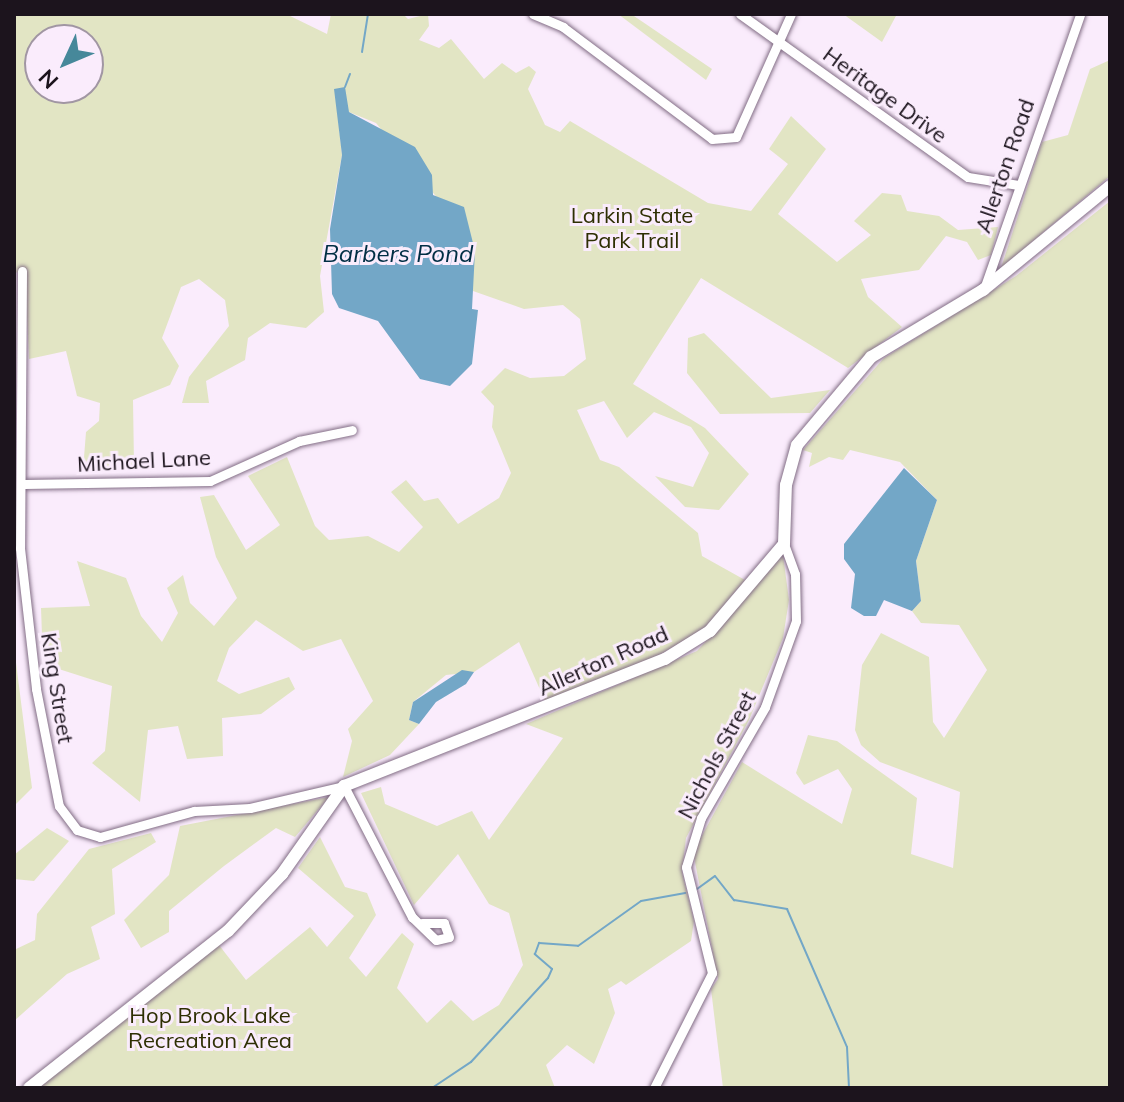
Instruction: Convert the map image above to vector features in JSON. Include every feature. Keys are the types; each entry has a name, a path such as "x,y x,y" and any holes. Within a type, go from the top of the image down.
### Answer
{"street":[{"path":"533,14 563,27 712,139 736,137 782,43 791,14"},
{"name":"Heritage Drive","path":"740,14 968,177 1018,185"},
{"name":"Allerton Road","path":"983,290 1080,14"},
{"path":"784,544 786,485 797,445 871,357 983,290 1110,186"},
{"name":"King Street","path":"22,271 24,484 20,548 36,689 59,806 77,830 100,837 194,811 250,808 344,786"},
{"name":"Michael Lane","path":"24,484 210,481 299,441 352,430"},
{"name":"Allerton Road","path":"344,786 665,659 710,631 784,544"},
{"name":"Nichols Street","path":"654,1088 709,983 712,961 686,867 701,818 765,707 796,621 795,574 784,544"},
{"path":"29,1088 228,931 282,874 344,786 380,861 422,923"}],"green space":[{"name":"Larkin State Park Trail","path":"14,14 286,14 327,34 331,14 403,14 408,19 428,14 429,26 419,40 439,48 451,39 484,79 502,63 516,73 529,66 536,72 528,89 545,125 560,132 570,121 708,203 751,211 788,164 769,149 791,116 826,149 778,214 837,262 871,235 854,221 882,193 901,195 907,211 939,216 958,230 998,227 991,255 978,260 967,242 946,236 919,270 861,279 868,297 902,327 848,368 701,278 633,384 705,428 749,474 719,510 685,507 655,476 693,487 709,453 691,427 654,412 627,438 604,401 577,410 600,460 619,467 698,533 702,556 745,580 704,629 659,655 545,701 519,642 474,672 446,675 413,702 409,720 419,724 390,755 343,777 352,741 348,729 373,701 341,639 303,651 256,620 229,648 217,681 239,694 289,677 295,689 261,714 222,718 223,756 187,759 178,726 148,730 140,802 92,763 105,751 112,686 43,664 41,608 90,606 77,561 126,578 141,616 162,642 178,613 167,588 183,575 190,603 214,626 237,598 216,557 200,497 214,495 246,550 280,525 248,476 287,457 315,526 329,540 368,536 399,552 423,527 391,492 406,480 424,501 438,498 458,524 499,498 511,473 492,427 494,406 481,392 505,368 530,378 564,376 586,359 580,319 563,305 524,309 473,291 471,261 439,200 376,123 349,112 336,97 342,155 320,276 324,312 306,328 270,323 248,338 245,360 206,381 209,403 182,403 189,377 229,326 225,300 199,279 181,287 162,338 179,366 170,385 133,400 134,464 117,472 83,470 86,432 99,421 100,403 77,396 66,351 29,359 25,271 14,273"},
{"path":"618,14 631,14 712,69 706,80"},
{"path":"843,14 897,14 882,42"},
{"path":"1110,60 1110,176 1001,268 1042,142 1068,135 1090,69"},
{"path":"1110,201 1110,1088 723,1088 711,989 718,979 693,852 742,762 842,824 852,789 838,769 804,785 796,773 808,735 837,741 917,798 911,854 953,868 960,792 880,762 861,745 855,730 862,665 881,633 929,657 933,722 944,738 987,670 959,625 921,623 912,611 921,601 916,561 937,500 900,462 850,450 843,460 829,457 809,467 812,453 803,450 884,358 1016,276"},
{"path":"704,333 771,398 830,390 810,413 720,414 687,373 688,338"},
{"name":"Hop Brook Lake Recreation Area","path":"783,555 789,600 783,638 749,720 686,838 682,872 694,921 691,941 626,985 621,981 608,989 615,1013 594,1064 567,1045 546,1065 555,1088 37,1088 219,945 246,980 310,927 327,947 354,916 298,868 320,837 345,887 367,893 376,915 349,958 366,977 402,933 414,944 397,988 427,1023 451,1000 473,1021 499,1005 523,965 509,913 489,904 458,854 414,905 361,793 381,787 385,804 437,826 472,811 489,840 563,738 526,724 697,651"},
{"path":"14,647 32,788 14,806"},
{"path":"329,797 295,837 276,828 224,866 169,911 169,932 141,948 124,920 169,875 180,826"},
{"path":"47,828 69,841 34,881 14,879 14,855"},
{"path":"151,833 156,842 112,869 115,914 91,927 100,959 67,974 14,1021 14,950 35,940 37,914 89,849"}],"water":[{"name":"Barbers Pond","path":"345,87 349,112 415,147 432,175 433,195 464,207 475,251 472,309 478,310 472,364 450,386 420,379 378,321 339,308 332,294 330,229 342,155 334,89"},
{"path":"904,468 937,500 916,561 921,601 912,611 884,600 876,616 864,616 851,608 855,574 844,559 844,544"},
{"path":"462,670 474,672 466,684 436,702 419,724 409,720 413,702"}],"waterway":[{"path":"362,52 368,14"},
{"path":"345,87 350,74"},
{"path":"697,889 715,876 734,900 787,909 847,1047 849,1088"},
{"path":"432,1088 471,1062 548,978 552,969 535,954 539,943 578,946 641,901 685,893"}]}
